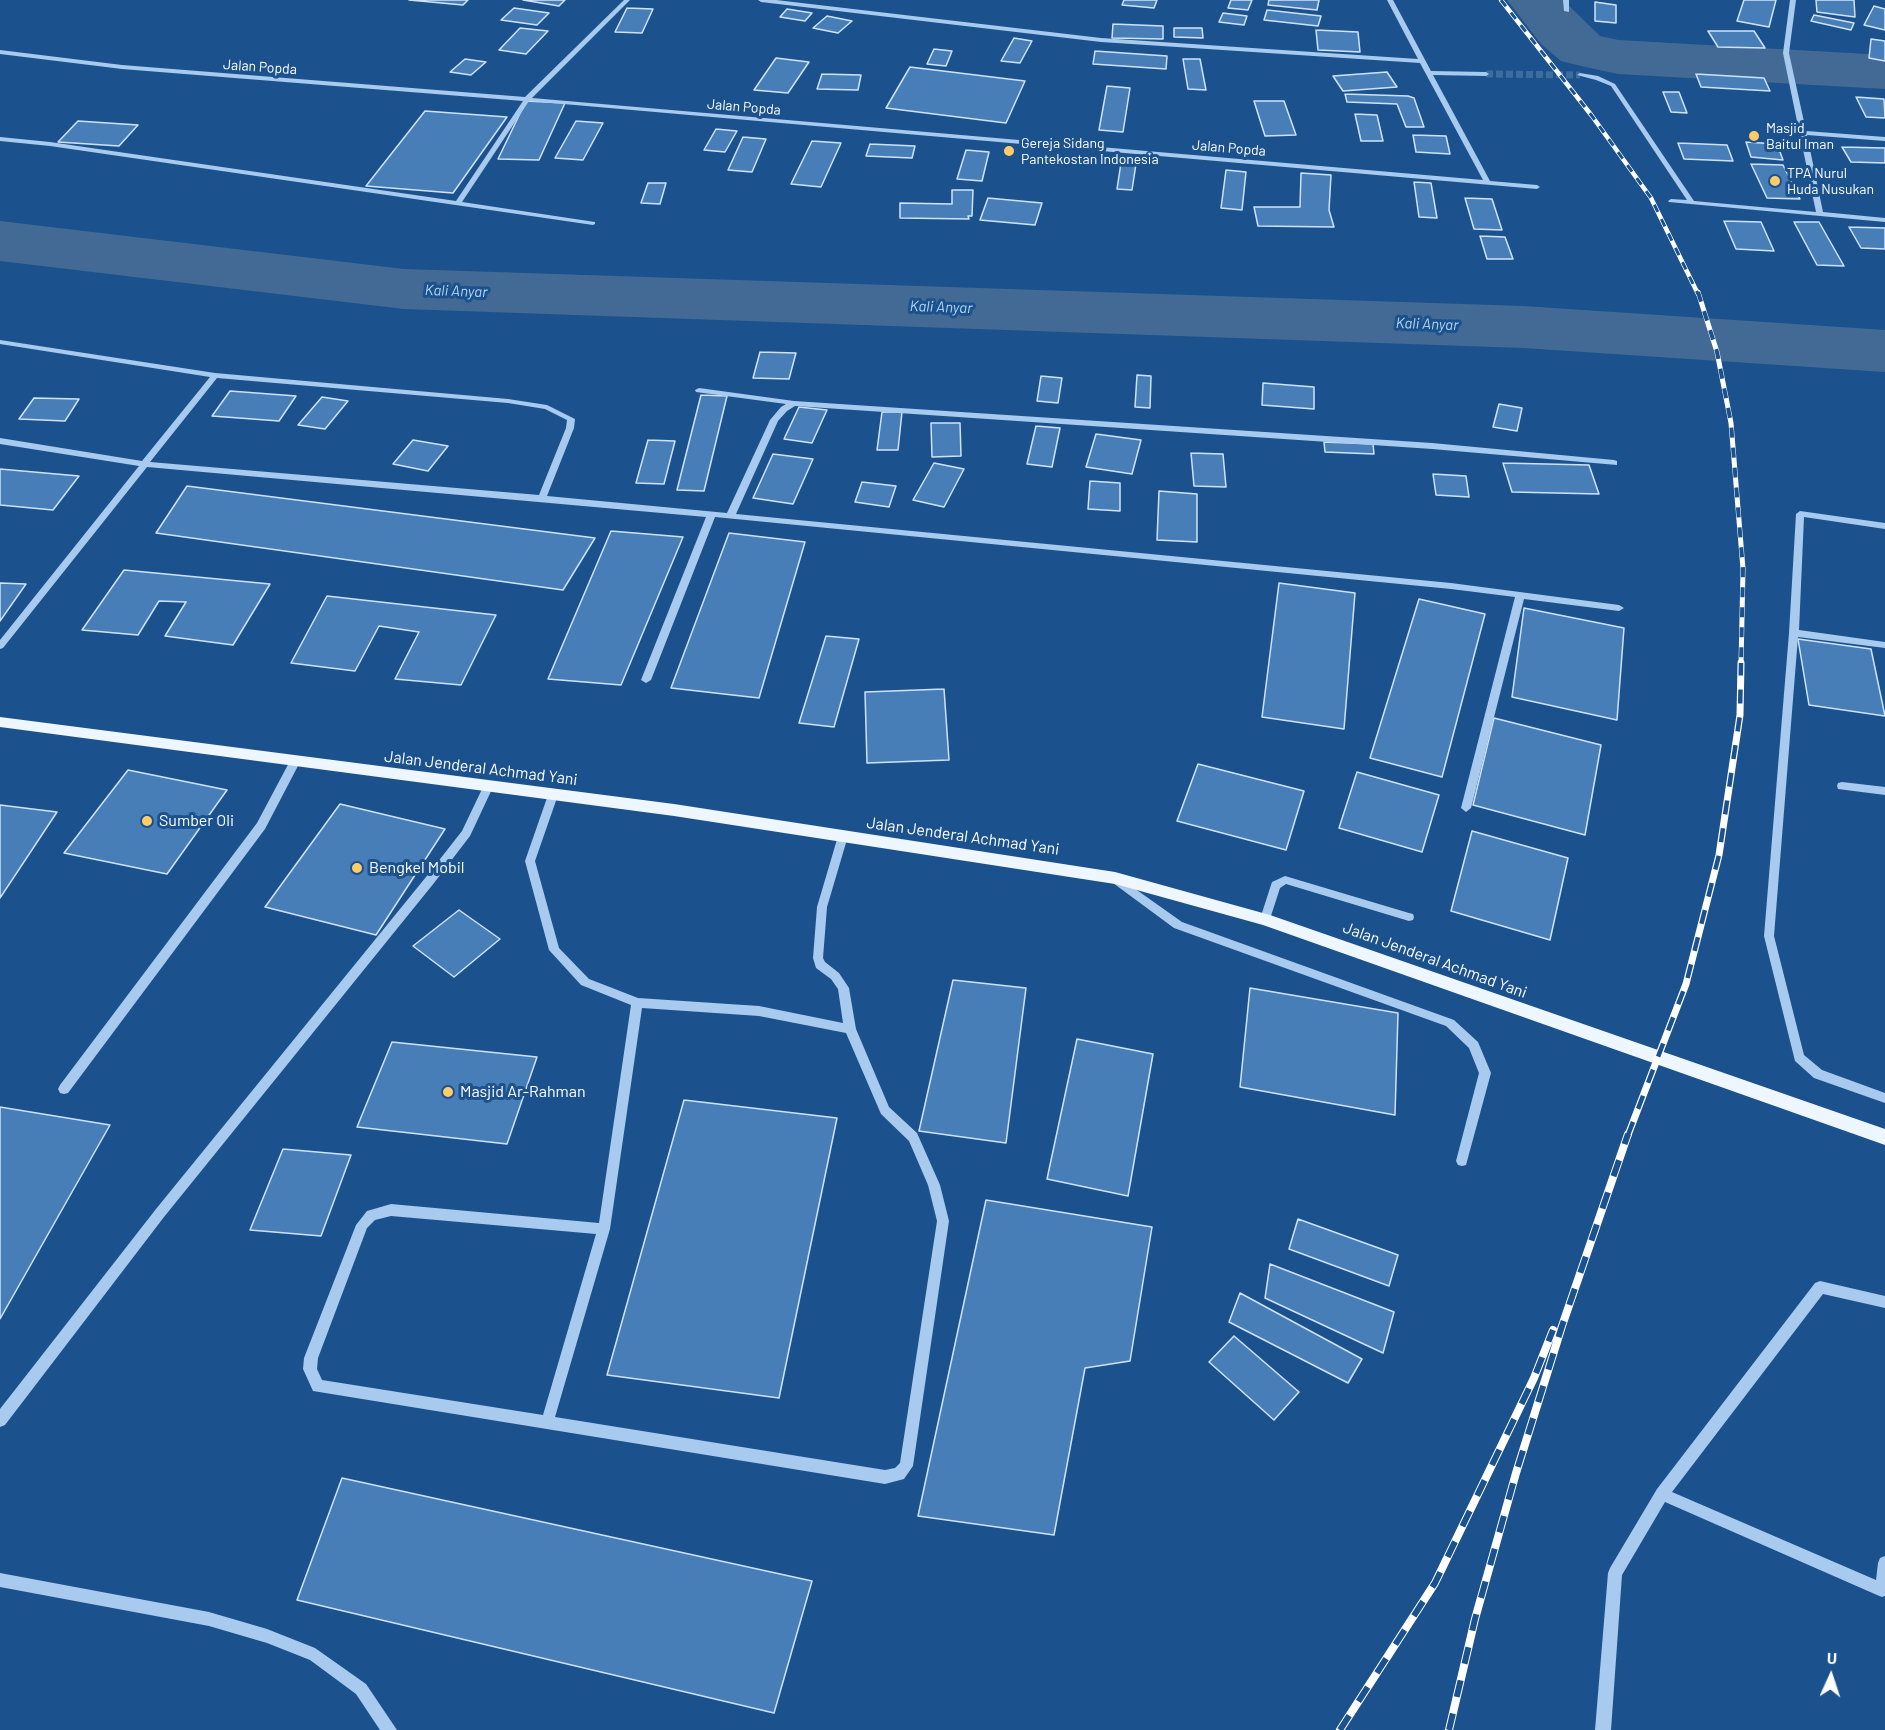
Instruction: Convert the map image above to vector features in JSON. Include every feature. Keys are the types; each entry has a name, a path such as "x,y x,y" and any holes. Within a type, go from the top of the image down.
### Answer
{"main road":[{"name":"Jalan Jenderal Achmad Yani","path":"0,723 553,795 843,836 1115,878 1265,920 1885,1137"}],"street":[{"path":"458,203 527,99 627,0"},
{"path":"760,0 1101,40 1421,61"},
{"path":"1390,0 1487,182"},
{"path":"1566,0 1567,11"},
{"path":"1793,0 1786,53 1788,71 1820,214"},
{"name":"Jalan Popda","path":"0,52 132,68 527,99 1020,144 1090,148 1537,187"},
{"path":"1428,73 1486,75"},
{"path":"1580,75 1598,78 1613,85 1692,203"},
{"path":"1801,133 1885,139"},
{"path":"0,139 593,223"},
{"path":"1671,201 1885,220"},
{"path":"0,342 215,375 486,399 547,407 571,419 570,428 542,498"},
{"path":"0,646 215,375"},
{"path":"699,390 794,404 1432,446 1614,463"},
{"path":"730,517 774,420 784,409 794,404"},
{"path":"0,441 145,464 542,498 1520,595 1619,608"},
{"path":"1885,526 1800,514 1794,633 1769,936 1799,1058 1818,1074 1885,1098"},
{"path":"646,680 711,516"},
{"path":"1466,808 1520,595"},
{"path":"1794,633 1885,645"},
{"path":"64,1089 261,826 295,762"},
{"path":"1842,786 1885,791"},
{"path":"0,1420 160,1213 430,880 466,833 488,788"},
{"path":"553,795 530,861 554,950 585,982 637,1003 759,1011 850,1029"},
{"path":"604,1229 391,1210 371,1215 362,1225 311,1358 310,1369 318,1386 885,1477 899,1474 906,1466 943,1221 934,1185 913,1137 885,1110 850,1029 843,988 835,976 820,965 818,958 822,907 843,836"},
{"path":"1115,878 1178,925 1450,1023 1474,1045 1485,1073 1462,1161"},
{"path":"1265,920 1276,885 1285,880 1409,917"},
{"path":"547,1423 604,1229 637,1003"},
{"path":"1603,1730 1614,1573 1662,1494 1820,1287 1885,1302"},
{"path":"1662,1494 1882,1590 1885,1563"},
{"path":"0,1580 209,1619 267,1636 315,1655 361,1689 389,1730"}],"building":[{"path":"409,0 468,0 463,5"},
{"path":"523,0 565,0 559,6"},
{"path":"1124,0 1157,0 1154,8 1122,5"},
{"path":"1231,0 1252,0 1248,10 1228,8"},
{"path":"1269,0 1319,0 1317,10 1268,5"},
{"path":"1744,0 1776,0 1769,27 1737,21"},
{"path":"1816,0 1854,0 1855,17 1817,12"},
{"path":"1595,2 1616,5 1616,23 1595,21"},
{"path":"1874,6 1885,9 1885,30 1864,25"},
{"path":"514,8 549,13 537,25 501,20"},
{"path":"627,8 653,9 642,33 615,32"},
{"path":"787,9 812,13 805,21 780,17"},
{"path":"1267,10 1321,16 1318,26 1264,20"},
{"path":"1223,13 1247,16 1244,25 1219,22"},
{"path":"1814,15 1854,23 1851,30 1811,21"},
{"path":"827,16 852,21 838,33 813,28"},
{"path":"1113,24 1163,26 1163,39 1112,38"},
{"path":"520,28 548,31 526,54 499,50"},
{"path":"1174,28 1202,28 1203,38 1174,37"},
{"path":"1316,30 1358,32 1360,52 1318,50"},
{"path":"1708,31 1754,31 1765,48 1718,47"},
{"path":"1014,38 1032,41 1020,63 1001,61"},
{"path":"1871,39 1885,41 1885,61 1869,58"},
{"path":"934,49 952,51 946,66 927,64"},
{"path":"1095,51 1167,56 1166,69 1093,64"},
{"path":"776,58 809,62 788,93 754,90"},
{"path":"465,59 486,62 471,75 450,72"},
{"path":"1183,59 1200,59 1206,90 1188,89"},
{"path":"910,67 1025,81 1006,123 886,108"},
{"path":"1387,72 1397,87 1343,91 1333,76"},
{"path":"822,74 861,75 858,90 817,89"},
{"path":"1696,74 1764,78 1770,91 1701,87"},
{"path":"1107,86 1130,88 1123,132 1099,130"},
{"path":"1663,92 1679,92 1687,113 1671,112"},
{"path":"1345,94 1414,98 1424,127 1406,127 1397,104 1347,102"},
{"path":"1856,97 1884,99 1885,118 1866,117"},
{"path":"526,101 565,103 539,160 498,159"},
{"path":"1254,101 1284,101 1296,135 1265,136"},
{"path":"425,111 507,117 453,193 366,186"},
{"path":"1355,114 1377,115 1383,141 1361,141"},
{"path":"78,121 138,125 119,146 58,142"},
{"path":"576,121 603,123 583,160 555,158"},
{"path":"716,129 737,131 725,152 704,150"},
{"path":"1413,135 1446,136 1450,154 1416,152"},
{"path":"743,137 766,139 752,172 728,170"},
{"path":"812,141 841,143 821,187 791,184"},
{"path":"1746,142 1777,144 1783,160 1751,157"},
{"path":"1678,143 1727,145 1733,161 1684,159"},
{"path":"870,144 915,146 912,158 866,156"},
{"path":"1842,147 1885,148 1885,163 1851,162"},
{"path":"966,150 989,152 982,181 957,179"},
{"path":"1121,163 1136,164 1132,190 1117,189"},
{"name":"TPA Nurul Huda Nusukan","path":"1751,164 1783,165 1800,199 1767,198"},
{"path":"1226,170 1246,172 1242,210 1221,208"},
{"path":"1301,173 1331,175 1329,210 1334,227 1258,226 1254,207 1300,207"},
{"path":"1414,182 1431,183 1437,218 1419,217"},
{"path":"648,183 666,183 660,204 641,203"},
{"path":"952,190 973,190 972,216 968,216 969,219 900,218 900,203 952,204"},
{"path":"988,198 1042,203 1035,225 980,220"},
{"path":"1465,198 1492,199 1502,230 1474,229"},
{"path":"1724,221 1761,222 1774,251 1736,249"},
{"path":"1794,222 1819,222 1844,266 1817,265"},
{"path":"1849,227 1885,228 1885,249 1861,248"},
{"path":"1480,236 1505,237 1513,259 1487,259"},
{"path":"760,352 796,353 789,379 753,378"},
{"path":"1137,375 1151,376 1150,408 1135,407"},
{"path":"1041,376 1062,378 1058,403 1037,401"},
{"path":"1263,383 1314,387 1314,409 1262,405"},
{"path":"230,391 296,396 279,421 212,416"},
{"path":"701,395 727,396 704,491 677,490"},
{"path":"322,397 348,401 325,429 298,425"},
{"path":"34,398 79,399 65,421 19,419"},
{"path":"1499,404 1522,408 1517,431 1493,427"},
{"path":"799,407 827,410 812,443 784,439"},
{"path":"882,412 902,412 898,450 877,450"},
{"path":"931,423 960,423 961,456 932,457"},
{"path":"1036,426 1060,428 1052,467 1027,464"},
{"path":"1096,434 1141,440 1132,474 1086,467"},
{"path":"413,440 448,446 428,471 393,464"},
{"path":"648,440 675,441 664,484 636,483"},
{"path":"1324,442 1373,444 1374,454 1325,452"},
{"path":"1191,453 1223,454 1226,487 1194,486"},
{"path":"773,454 813,459 793,504 753,498"},
{"path":"934,463 964,469 944,507 913,500"},
{"path":"1503,463 1589,465 1599,494 1512,492"},
{"path":"0,469 79,476 53,510 0,505"},
{"path":"1433,474 1466,476 1469,497 1436,495"},
{"path":"1090,481 1120,483 1120,511 1088,509"},
{"path":"862,482 896,486 889,507 855,502"},
{"path":"187,486 595,538 563,590 156,533"},
{"path":"1159,491 1197,494 1197,542 1157,540"},
{"path":"611,531 683,537 621,685 548,679"},
{"path":"729,533 805,542 759,698 671,688"},
{"path":"124,570 270,584 233,645 165,636 186,602 159,601 138,635 82,630"},
{"path":"0,583 26,584 0,621"},
{"path":"1279,583 1355,593 1344,729 1262,717"},
{"path":"327,596 496,615 461,685 395,679 419,632 379,626 355,671 291,663"},
{"path":"1419,599 1485,614 1442,777 1370,758"},
{"path":"1524,608 1624,628 1617,720 1512,697"},
{"path":"826,636 859,639 834,727 799,723"},
{"path":"1798,639 1871,649 1885,716 1809,705"},
{"path":"944,689 949,760 867,763 865,692"},
{"path":"1494,718 1601,745 1585,835 1473,805"},
{"path":"1198,764 1304,791 1286,850 1177,821"},
{"name":"Sumber Oli","path":"128,770 227,790 167,874 64,853"},
{"path":"1357,772 1439,795 1422,852 1339,828"},
{"name":"Bengkel Mobil","path":"340,804 445,829 376,935 265,907"},
{"path":"0,805 57,812 0,898"},
{"path":"1472,831 1568,858 1550,940 1451,911"},
{"path":"459,910 500,939 454,977 413,946"},
{"path":"953,980 1026,988 1006,1143 919,1131"},
{"path":"1250,988 1398,1013 1395,1115 1240,1087"},
{"path":"1077,1039 1153,1054 1128,1196 1047,1179"},
{"name":"Masjid Ar-Rahman","path":"392,1042 537,1057 507,1144 357,1127"},
{"path":"684,1100 837,1118 779,1398 607,1375"},
{"path":"0,1107 110,1125 0,1319"},
{"path":"283,1149 351,1155 321,1236 250,1230"},
{"path":"986,1200 1152,1227 1130,1361 1085,1368 1054,1535 918,1516"},
{"path":"1298,1219 1398,1255 1389,1286 1289,1249"},
{"path":"1270,1264 1394,1312 1383,1353 1265,1298"},
{"path":"1240,1293 1362,1359 1348,1383 1229,1322"},
{"path":"1234,1336 1299,1392 1274,1420 1209,1362"},
{"path":"342,1478 812,1581 774,1713 297,1600"}],"waterway":[{"path":"1534,0 1561,32 1581,49 1618,57 1885,72"},
{"name":"Kali Anyar","path":"0,241 404,289 1523,327 1885,351"}],"tunnel":[{"path":"1486,74 1580,75"}],"railway":[{"path":"1501,0 1592,116 1651,198 1698,294"},
{"path":"1698,292 1717,352 1731,423 1743,569 1741,665"},
{"path":"1628,1135 1686,984 1719,855 1740,715 1741,663"},
{"path":"1449,1730 1475,1619 1516,1473 1562,1326 1628,1134"},
{"path":"1340,1730 1435,1583 1534,1378 1553,1330"}],"place":[{"name":"Masjid Baitul Iman","path":"1754,136"},
{"name":"Gereja Sidang Pantekostan Indonesia","path":"1009,151"},
{"name":"TPA Nurul Huda Nusukan","path":"1775,181"},
{"name":"Sumber Oli","path":"147,821"},
{"name":"Bengkel Mobil","path":"357,868"},
{"name":"Masjid Ar-Rahman","path":"448,1092"}]}
